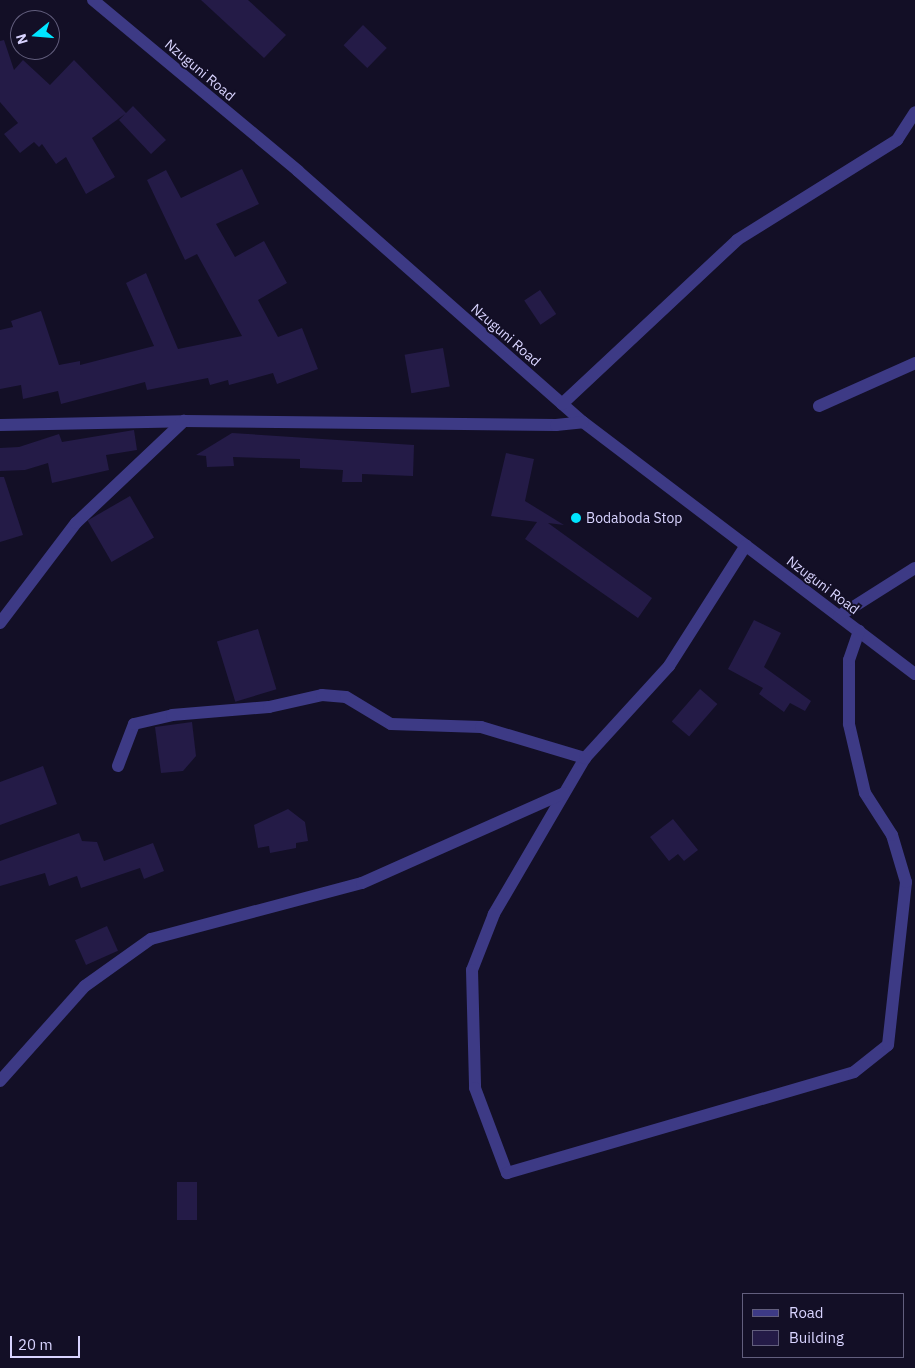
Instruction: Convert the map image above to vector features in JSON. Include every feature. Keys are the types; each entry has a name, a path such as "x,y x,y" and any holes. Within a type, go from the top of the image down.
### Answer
{"street":[{"name":"Nzuguni Road","path":"93,0 298,171 582,422 915,674"},
{"path":"562,404 737,240 897,140 915,112"},
{"path":"819,406 915,363"},
{"path":"0,424 184,421 556,426 582,422"},
{"path":"0,623 76,523 184,421"},
{"path":"746,545 669,666 585,758 494,914 472,970 475,1088 507,1173 854,1072 888,1045 906,882 892,835 864,793 849,724 849,660 859,631"},
{"path":"839,616 915,568"},
{"path":"118,766 134,724 172,715 269,707 322,694 346,697 391,724 481,726 585,758"},
{"path":"0,1081 85,986 151,939 362,883 564,793"}],"building":[{"path":"201,0 248,0 286,35 264,58"},
{"path":"363,25 387,48 367,68 344,45"},
{"path":"4,40 14,70 23,60 50,85 74,60 126,113 133,106 166,140 151,154 119,120 125,114 92,138 115,177 86,194 66,157 56,164 42,144 39,147 34,142 20,153 4,134 18,123 0,102 0,41"},
{"path":"242,169 259,204 216,224 235,257 264,241 287,283 258,300 278,337 302,328 318,369 277,384 273,373 229,385 228,380 210,385 208,378 147,390 145,382 61,404 58,391 23,399 21,385 0,389 0,330 13,327 11,321 41,311 59,365 80,361 80,365 154,346 126,283 146,273 178,349 242,336 197,254 185,260 147,180 166,170 181,198"},
{"path":"540,290 556,314 540,325 524,301"},
{"path":"443,348 450,386 411,393 405,355"},
{"path":"134,430 137,450 106,455 109,470 52,483 48,463 25,470 0,471 0,448 19,447 59,434 62,442"},
{"path":"232,433 414,445 413,476 362,474 362,482 342,482 343,470 300,468 300,459 233,457 234,466 207,467 206,456 196,455"},
{"path":"506,453 534,459 525,501 564,525 548,523 652,598 638,618 525,539 537,522 491,516"},
{"path":"0,477 4,477 23,535 0,542"},
{"path":"130,496 154,538 112,562 88,520"},
{"path":"754,620 781,633 764,667 811,701 805,711 790,703 784,712 759,694 763,688 728,669"},
{"path":"258,629 276,689 235,702 217,642"},
{"path":"700,689 717,704 689,737 672,721"},
{"path":"192,722 196,756 183,771 161,773 155,727"},
{"path":"43,766 57,804 0,825 0,782"},
{"path":"288,809 305,822 308,841 296,843 296,848 270,853 269,846 258,848 254,825"},
{"path":"673,819 698,850 684,861 678,854 669,861 650,837"},
{"path":"79,833 82,841 97,842 104,861 153,843 164,871 144,879 140,868 81,888 77,876 49,886 45,873 0,886 0,861"},
{"path":"107,926 118,951 86,965 75,940"},
{"path":"177,1182 197,1182 197,1220 177,1220"}],"place":[{"name":"Bodaboda Stop","path":"576,518"}]}
